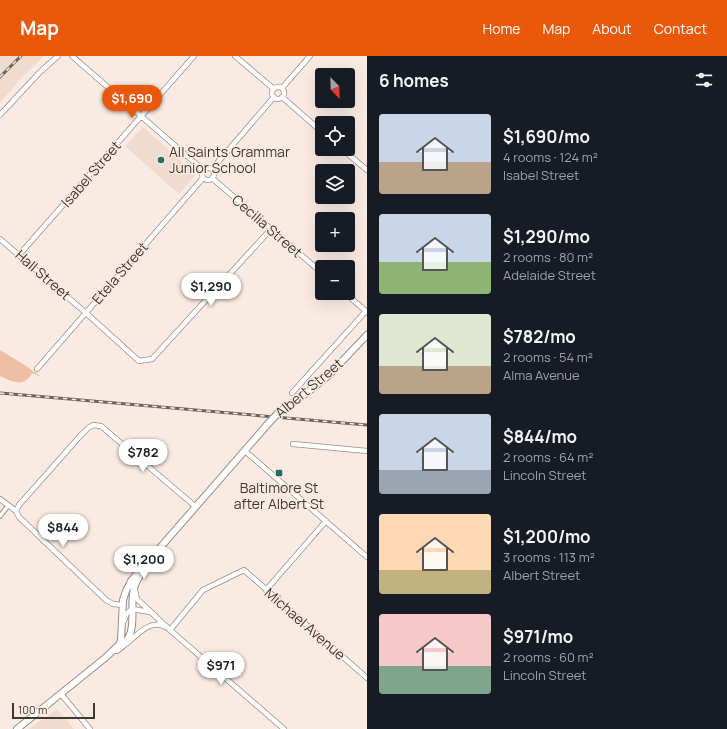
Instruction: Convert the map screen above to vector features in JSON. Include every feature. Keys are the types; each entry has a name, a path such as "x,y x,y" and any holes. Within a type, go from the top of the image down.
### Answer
{"main road":[{"name":"Albert Street","path":"105,658 119,645 121,640 124,595 128,586 278,413 328,376 367,335"},
{"name":"Albert Street","path":"105,658 122,647 129,637 132,629 132,591 135,582 157,551"},
{"path":"17,729 105,658"}],"street":[{"path":"0,115 31,81 58,56"},
{"path":"72,56 203,170"},
{"name":"Isabel Street","path":"19,255 194,56"},
{"path":"235,56 274,89"},
{"path":"282,88 310,56"},
{"path":"274,89 278,87 282,88"},
{"path":"282,88 284,94 282,97"},
{"path":"274,89 272,94 274,97"},
{"path":"274,97 277,99 282,97"},
{"path":"212,169 274,97"},
{"path":"282,97 315,126"},
{"path":"350,156 367,170"},
{"path":"203,170 208,168 212,169"},
{"path":"203,170 203,178 208,180 214,175 212,169"},
{"name":"Etela Street","path":"37,369 203,178"},
{"name":"Cecilia Street","path":"212,178 315,267"},
{"name":"Hall Street","path":"0,239 139,361 152,359 271,229"},
{"path":"353,300 366,312"},
{"name":"Albert Street","path":"292,393 366,312"},
{"path":"16,511 19,505 88,428 93,425 101,426 196,507"},
{"path":"293,444 367,451"},
{"path":"245,451 367,557"},
{"path":"0,499 16,511 19,517 106,600 110,603 123,606"},
{"path":"0,516 8,506"},
{"path":"266,590 326,521"},
{"name":"Michael Avenue","path":"170,630 203,590 244,570 367,678"},
{"path":"135,582 134,589 136,596 170,630 284,729"},
{"path":"122,631 127,613 132,609 153,613"},
{"path":"122,647 153,624 160,624 170,630"},
{"path":"61,694 90,729"}],"shaded area":[{"path":"0,56 44,56 23,76 0,103"},
{"name":"All Saints Grammar Junior School","path":"143,127 196,174 179,194 125,146"},
{"path":"0,350 41,377 32,373 25,381 14,382 0,376"},
{"path":"57,709 74,729 29,729"}],"railway":[{"path":"0,77 21,56"},
{"path":"0,393 367,425"}],"place":[{"name":"All Saints Grammar Junior School","path":"161,160"},
{"name":"Baltimore St after Albert St","path":"279,473"}]}
